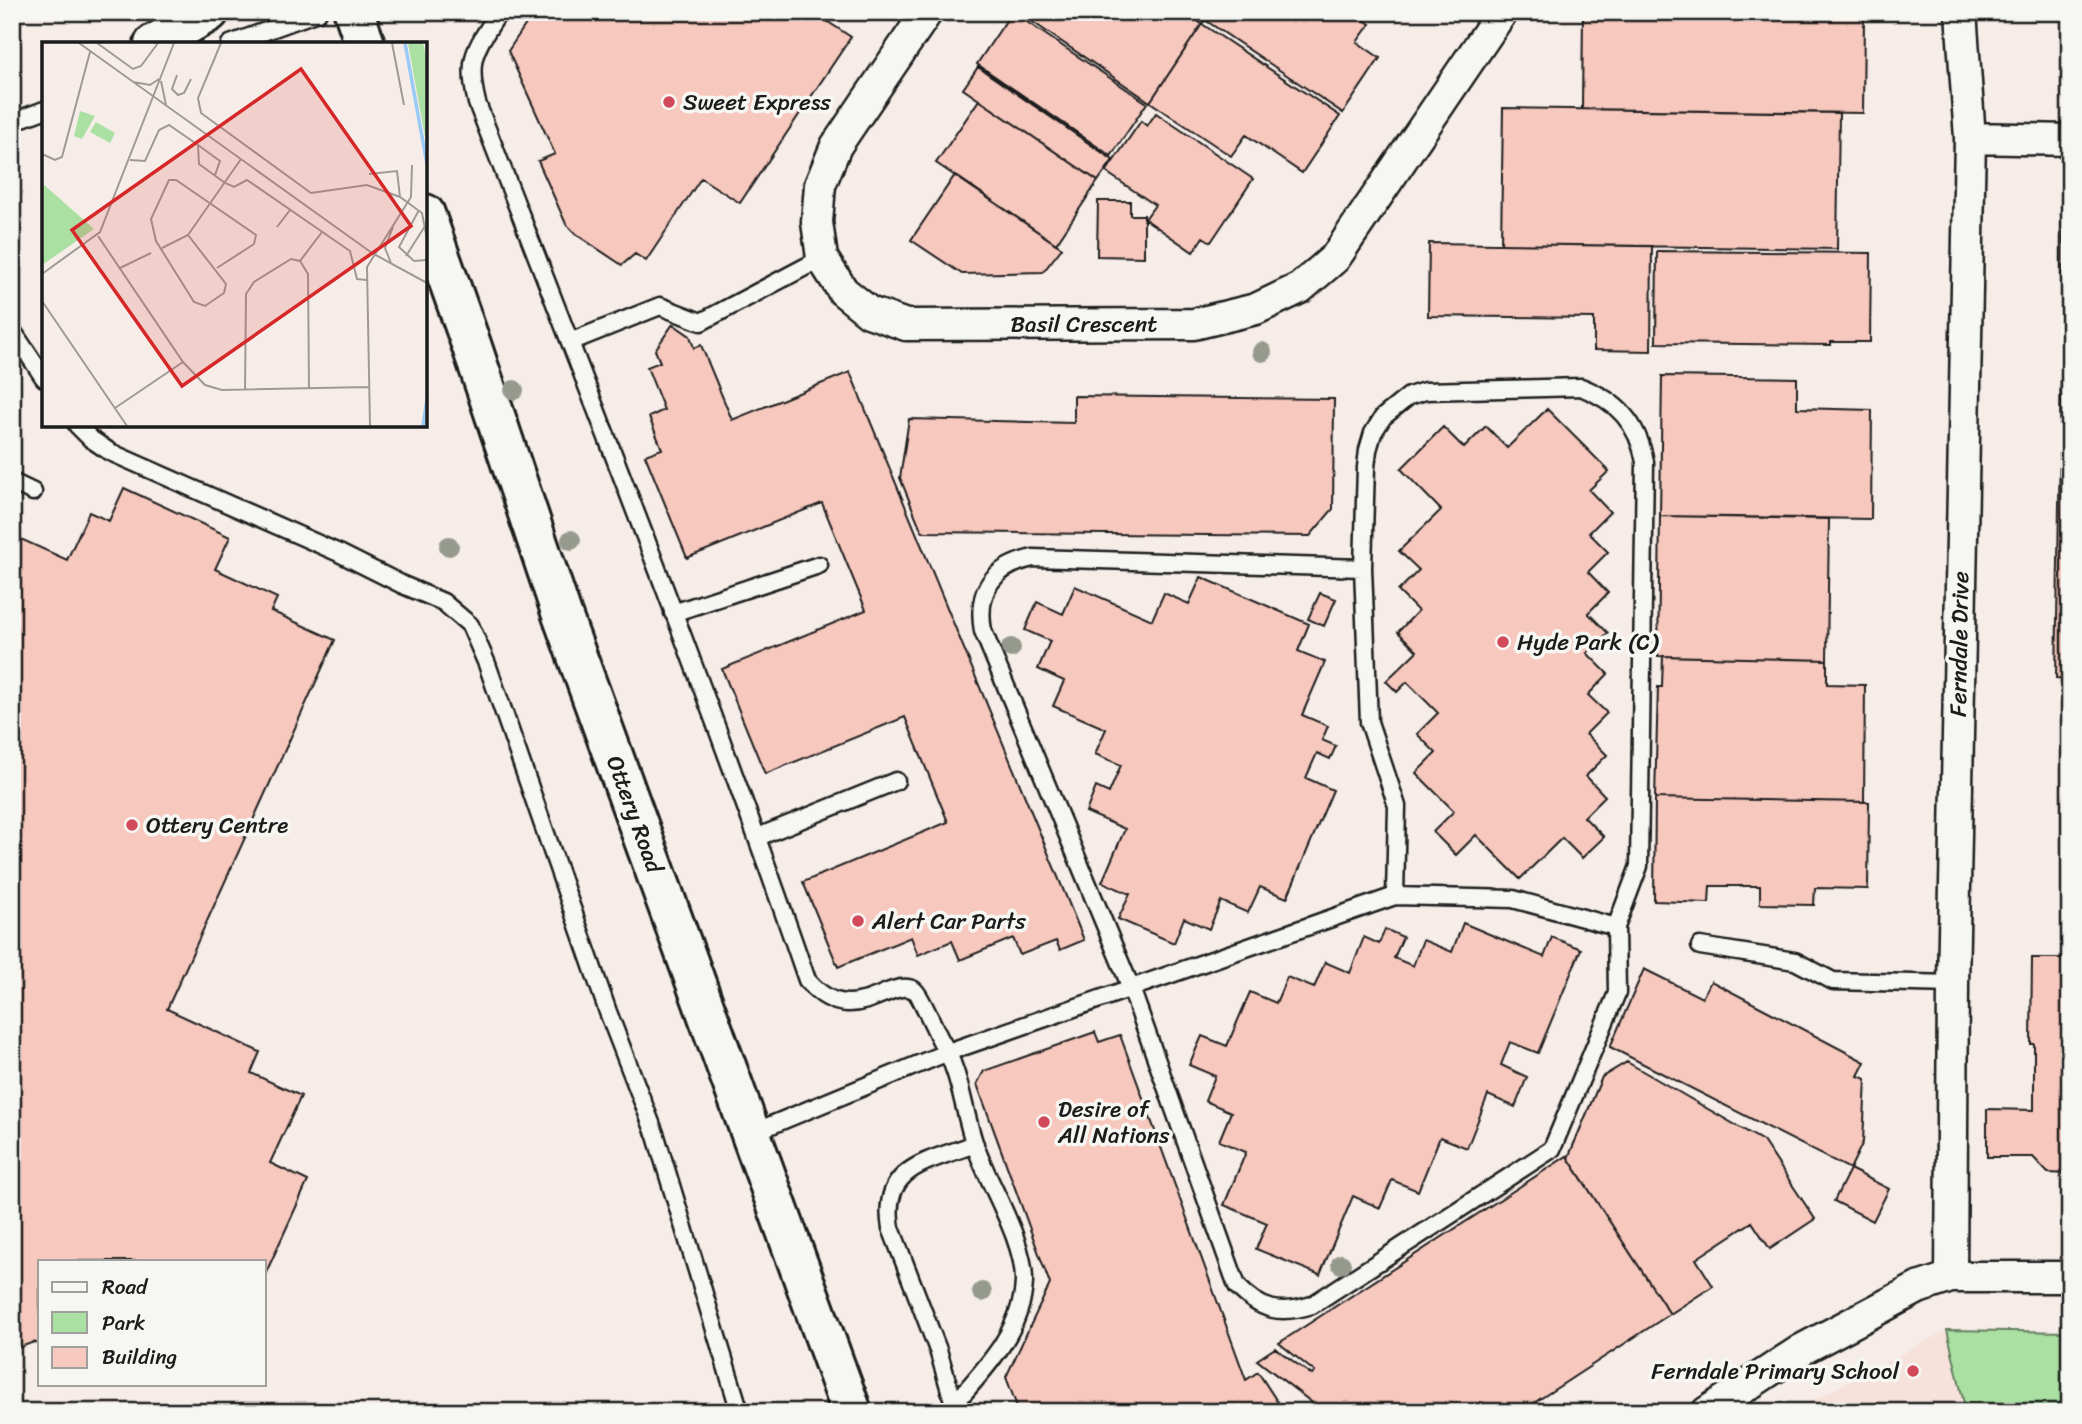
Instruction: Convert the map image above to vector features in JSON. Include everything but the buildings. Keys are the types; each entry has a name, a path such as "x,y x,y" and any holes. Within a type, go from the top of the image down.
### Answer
{"street":[{"path":"157,42 209,12"},
{"path":"354,12 364,42"},
{"name":"Basil Crescent","path":"927,12 836,146 820,185 817,222 822,258 843,290 869,312 906,325 1194,324 1256,309 1300,288 1335,258 1502,12"},
{"name":"Ferndale Drive","path":"1951,1277 1953,984 1970,138 1961,12"},
{"path":"1970,138 2070,140"},
{"name":"Ottery Road","path":"427,220 562,615 852,1412"},
{"path":"1707,1412 1801,1350 1908,1294 1951,1277 2070,1277"}],"lane":[{"path":"236,42 318,12"},
{"path":"499,12 472,58 471,77 477,103 758,837 807,980 814,988 835,1000 847,1003 860,1003 900,988 913,989 919,994 931,1024 948,1052 975,1144 1020,1254 1024,1281 1018,1312 998,1354 956,1408"},
{"path":"12,122 42,111"},
{"path":"570,342 660,306 701,321 822,258"},
{"path":"12,330 42,375"},
{"path":"1363,568 1033,558 1005,568 994,577 981,603 983,631 1131,988 1237,1286 1247,1297 1277,1311 1312,1305 1552,1149 1618,993 1616,927 1640,866 1645,461 1642,446 1627,417 1599,394 1581,387 1425,391 1409,396 1383,417 1373,433 1367,450 1363,568 1369,722 1397,806 1395,896"},
{"path":"79,427 110,452 443,602 470,625 487,664 608,1012 656,1136 740,1412"},
{"path":"12,482 33,492"},
{"path":"673,613 819,565"},
{"path":"758,837 896,781"},
{"path":"752,1133 948,1052 1395,896 1513,899 1616,927"},
{"path":"1700,946 1795,961 1833,981 1953,984"},
{"path":"956,1408 938,1350 891,1228 888,1210 890,1195 898,1179 914,1167 975,1144"}],"shaded area":[{"name":"Ferndale Primary School","path":"1947,1330 1966,1412 1791,1412"}],"green space":[{"path":"1947,1330 2070,1332 2070,1412 1966,1412"}],"place":[{"name":"Sweet Express","path":"669,102"},
{"name":"Hyde Park (C)","path":"1503,642"},
{"name":"Ottery Centre","path":"132,825"},
{"name":"Alert Car Parts","path":"858,921"},
{"name":"Desire of All Nations","path":"1044,1122"},
{"name":"Ferndale Primary School","path":"1913,1371"}]}
